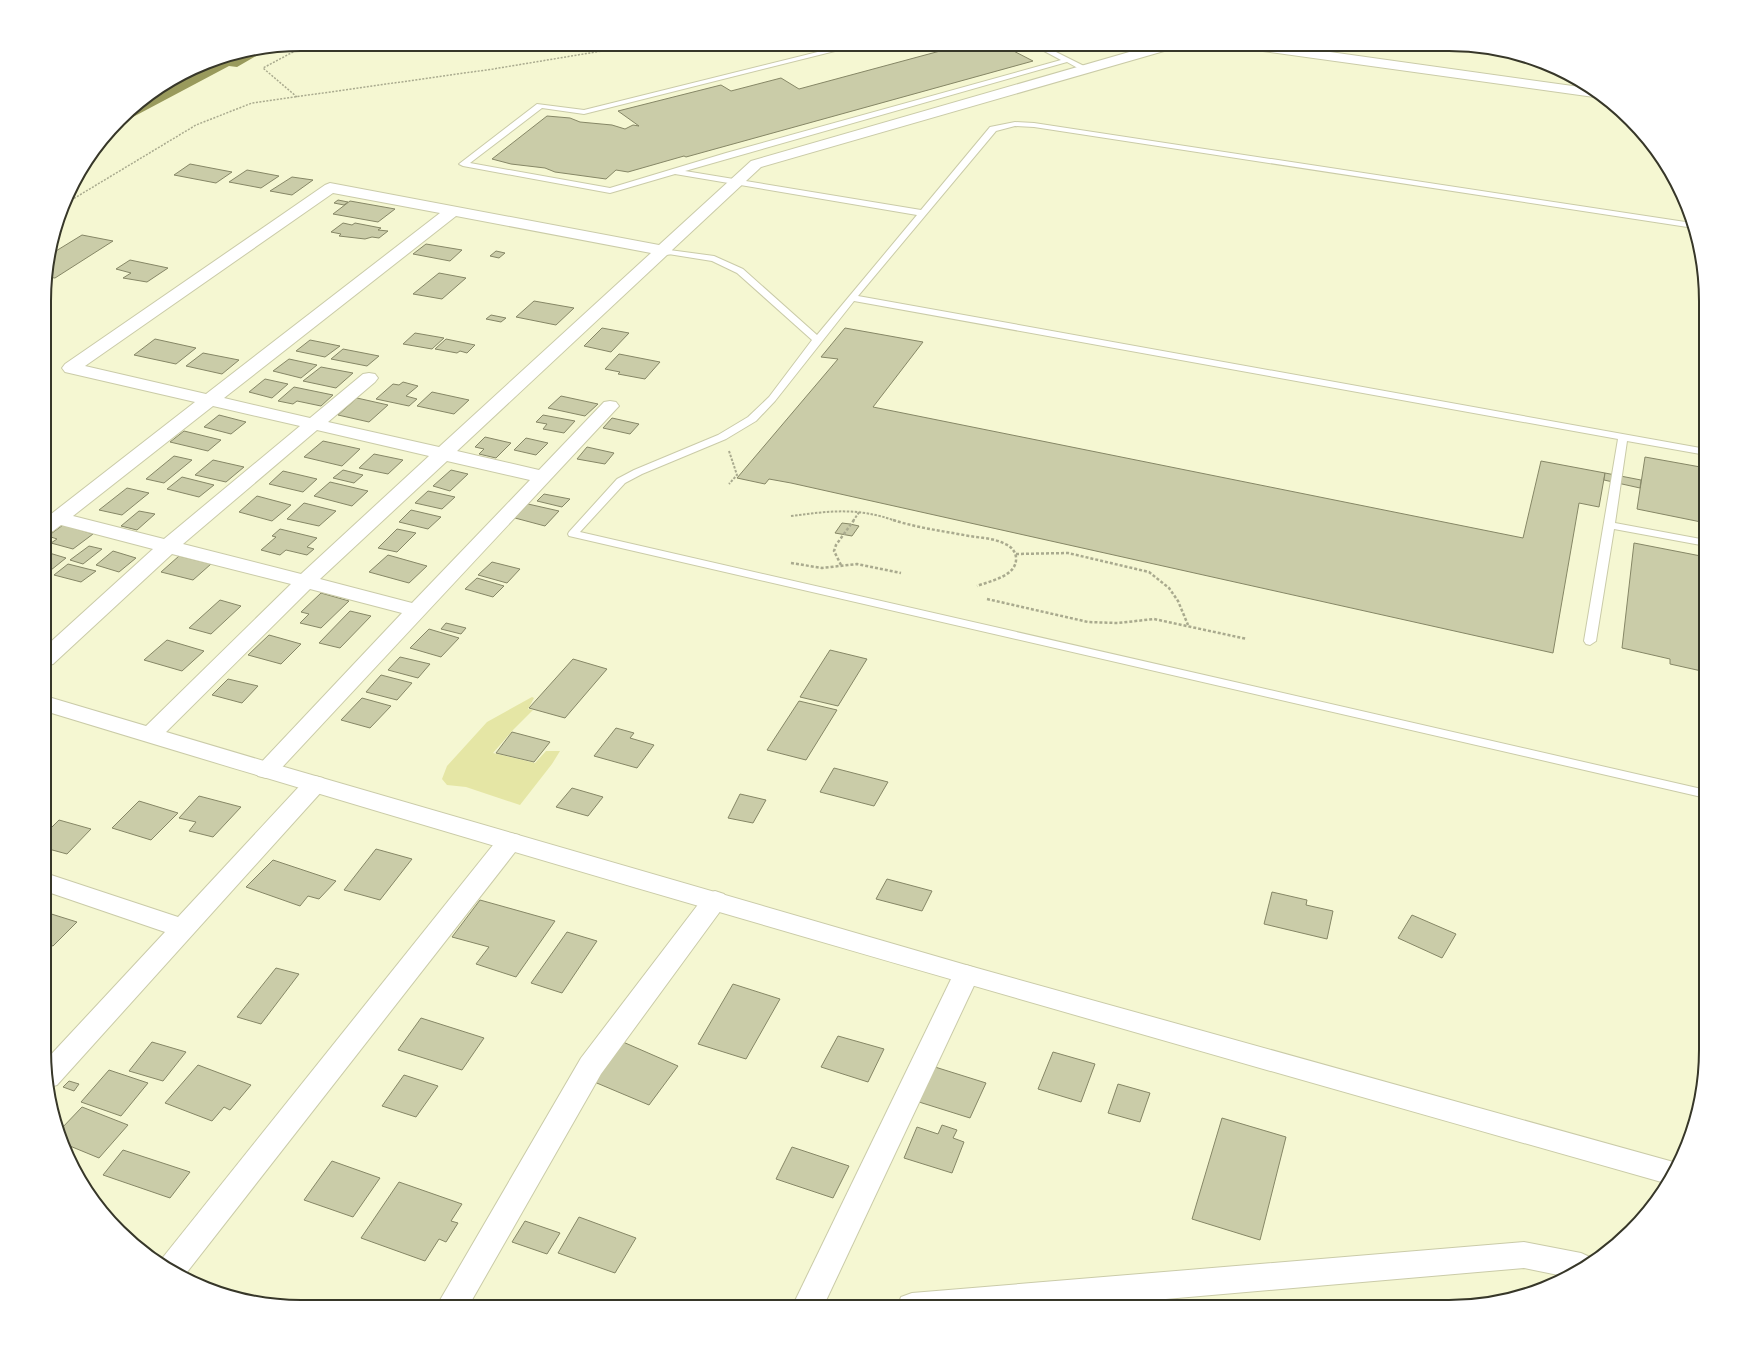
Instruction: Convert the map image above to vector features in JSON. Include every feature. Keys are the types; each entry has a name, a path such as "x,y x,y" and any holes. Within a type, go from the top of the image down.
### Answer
{"street":[{"path":"151,734 305,582 442,454 665,251 735,182 756,164 1149,51"},
{"path":"1292,51 1584,91"},
{"path":"543,477 71,368 330,188 454,210 665,251"},
{"path":"52,522 454,210"},
{"path":"51,653 168,546 369,378"},
{"path":"266,770 610,406"},
{"path":"52,522 168,546 416,610"},
{"path":"51,705 266,770 715,900 966,975 1667,1173"},
{"path":"52,1071 315,784"},
{"path":"174,1266 510,841"},
{"path":"51,884 184,928"},
{"path":"454,1300 591,1066 715,900"},
{"path":"810,1300 966,975"},
{"path":"994,1300 1524,1255 1577,1265"}],"lane":[{"path":"832,51 584,112 540,106 463,164 610,191 1067,60"},
{"path":"1048,51 1086,69"},
{"path":"1687,225 1034,125 1014,124 993,129 817,340 772,399 752,419 713,441 620,481 573,534 1699,792"},
{"path":"674,172 922,213"},
{"path":"665,251 714,259 740,271 817,340"},
{"path":"853,298 1699,451"},
{"path":"1590,641 1623,437"},
{"path":"1609,524 1699,542"}],"path":[{"path":"294,51 263,68 297,97"},
{"path":"73,199 196,125 252,103 493,69 602,51"},
{"path":"713,441 731,453 737,475 729,484"},
{"path":"791,516 835,510 860,511 877,514 911,526 965,533 1006,544 1016,554 1018,560 1014,568 977,586"},
{"path":"841,565 834,551 836,545 860,511"},
{"path":"1016,554 1068,553 1149,572 1160,578 1174,593 1189,625"},
{"path":"791,563 822,568 841,565 869,565 901,573"},
{"path":"987,600 1088,622 1118,623 1154,619 1189,625 1247,639"}],"shaded area":[{"path":"258,55 237,67 229,66 130,119 162,93 190,77 221,64"},
{"path":"532,697 534,698 528,709 533,710 493,753 535,763 546,751 560,751 552,764 520,805 466,787 447,785 442,779 447,766 487,722"}],"building":[{"path":"940,51 1014,51 1033,61 686,157 684,156 628,172 616,170 606,179 555,172 545,168 511,164 492,159 547,116 570,118 580,122 612,125 625,129 633,125 639,126 618,111 721,85 731,91 781,78 799,89"},
{"path":"190,164 232,172 216,183 174,175"},
{"path":"247,170 279,176 261,188 229,182"},
{"path":"292,177 313,180 292,195 270,191"},
{"path":"338,200 348,202 344,205 334,203"},
{"path":"350,201 395,209 378,222 333,214"},
{"path":"343,223 352,225 355,223 381,228 378,230 388,231 379,238 372,237 365,239 339,236 341,234 331,232"},
{"path":"82,235 113,241 55,278 52,278 56,251"},
{"path":"426,244 462,250 450,261 413,254"},
{"path":"496,251 505,253 499,258 490,256"},
{"path":"130,260 168,268 147,282 123,278 131,273 116,269"},
{"path":"439,273 466,278 442,299 413,294"},
{"path":"534,301 574,308 556,325 516,317"},
{"path":"491,315 506,318 501,322 486,319"},
{"path":"602,328 629,333 611,352 584,346"},
{"path":"845,328 923,342 873,407 1523,538 1541,461 1605,473 1599,507 1579,503 1553,653 791,483 769,479 765,484 737,478 838,359 821,357"},
{"path":"415,333 444,338 432,349 403,344"},
{"path":"155,339 196,348 176,364 134,355"},
{"path":"446,339 475,345 467,353 460,351 457,353 435,349"},
{"path":"310,340 340,346 325,357 296,351"},
{"path":"343,349 379,356 367,366 331,359"},
{"path":"203,353 239,360 222,374 186,366"},
{"path":"619,354 660,362 645,379 618,374 620,372 605,369"},
{"path":"289,359 317,365 301,378 273,371"},
{"path":"321,367 353,373 336,388 303,381"},
{"path":"265,379 288,384 272,398 249,392"},
{"path":"403,382 418,386 406,396 417,399 409,406 376,399 393,384 399,385"},
{"path":"294,387 333,395 321,406 297,401 293,404 278,401"},
{"path":"432,392 469,400 454,414 417,406"},
{"path":"561,396 598,404 585,416 548,408"},
{"path":"357,398 388,405 369,422 338,415"},
{"path":"219,415 246,422 231,434 204,427"},
{"path":"543,415 575,421 564,433 543,429 547,424 536,422"},
{"path":"612,418 639,424 630,434 603,428"},
{"path":"184,431 221,440 208,451 170,442"},
{"path":"485,437 511,443 496,458 479,454 484,449 475,447"},
{"path":"526,438 548,443 536,455 514,450"},
{"path":"323,441 360,449 342,466 304,457"},
{"path":"587,447 614,453 605,464 577,459"},
{"path":"374,454 403,460 388,474 359,468"},
{"path":"174,456 192,460 164,483 146,479"},
{"path":"1645,457 1699,467 1699,522 1637,509"},
{"path":"213,460 244,467 226,482 195,475"},
{"path":"343,470 363,475 354,483 333,478"},
{"path":"451,470 468,474 450,491 433,486"},
{"path":"283,471 317,479 303,492 269,484"},
{"path":"1605,473 1641,480 1640,488 1604,480"},
{"path":"182,477 214,485 199,497 167,489"},
{"path":"330,482 368,491 352,506 314,496"},
{"path":"127,488 149,493 122,515 99,510"},
{"path":"428,491 455,497 442,509 415,503"},
{"path":"544,494 570,499 562,507 537,501"},
{"path":"257,496 291,505 272,521 239,512"},
{"path":"304,503 336,511 319,526 287,519"},
{"path":"528,504 559,511 545,526 515,518"},
{"path":"411,510 441,517 428,529 399,522"},
{"path":"139,511 155,514 137,530 121,526"},
{"path":"842,523 859,526 852,536 835,533"},
{"path":"63,525 93,534 73,549 51,543 57,539 51,537 51,534"},
{"path":"280,529 317,538 307,547 314,549 307,555 286,550 280,555 261,550 276,537 272,536"},
{"path":"397,529 416,533 397,552 378,548"},
{"path":"1634,543 1699,556 1699,670 1670,664 1670,659 1622,648"},
{"path":"89,546 102,549 83,564 70,560"},
{"path":"113,551 136,558 119,572 96,565"},
{"path":"51,554 66,558 51,570"},
{"path":"388,555 427,566 409,583 369,572"},
{"path":"179,556 211,564 193,580 161,572"},
{"path":"492,562 520,569 507,583 478,575"},
{"path":"68,564 96,571 81,582 54,575"},
{"path":"477,578 504,586 493,597 465,589"},
{"path":"321,593 349,601 321,628 300,623 309,614 301,612"},
{"path":"220,600 241,606 211,634 189,628"},
{"path":"350,611 371,616 340,648 319,643"},
{"path":"446,623 466,628 461,634 441,629"},
{"path":"429,629 459,638 441,657 410,648"},
{"path":"269,635 301,644 281,664 248,655"},
{"path":"167,640 204,651 182,671 144,660"},
{"path":"830,650 867,659 838,706 800,697"},
{"path":"400,657 430,664 418,678 388,670"},
{"path":"573,659 607,669 565,718 529,708"},
{"path":"381,675 412,683 397,700 366,692"},
{"path":"228,679 258,686 242,703 212,695"},
{"path":"362,698 391,706 370,728 341,720"},
{"path":"799,701 837,710 806,760 767,750"},
{"path":"616,728 634,733 630,738 654,745 637,768 594,756"},
{"path":"512,732 550,742 534,762 496,753"},
{"path":"834,768 888,782 874,806 820,792"},
{"path":"572,788 603,797 588,816 556,807"},
{"path":"740,794 766,800 753,823 728,818"},
{"path":"199,796 241,807 213,837 189,831 196,822 179,818"},
{"path":"139,801 178,813 151,840 112,828"},
{"path":"59,820 91,829 67,854 51,850 51,828"},
{"path":"376,849 412,859 380,900 344,890"},
{"path":"273,860 336,881 319,899 308,896 300,906 246,887"},
{"path":"887,879 932,891 922,911 876,899"},
{"path":"1272,892 1307,900 1306,905 1333,911 1327,939 1264,924"},
{"path":"480,900 555,921 516,977 476,964 489,947 452,937"},
{"path":"51,914 77,922 53,946 51,945"},
{"path":"1412,915 1456,934 1442,958 1398,938"},
{"path":"567,932 597,941 562,993 531,983"},
{"path":"276,968 299,974 261,1024 237,1017"},
{"path":"733,984 780,999 746,1059 698,1044"},
{"path":"421,1018 484,1038 462,1070 398,1050"},
{"path":"838,1036 884,1049 868,1082 821,1067"},
{"path":"152,1042 186,1052 163,1081 129,1071"},
{"path":"623,1042 678,1066 649,1105 592,1081"},
{"path":"1053,1052 1095,1064 1081,1102 1038,1089"},
{"path":"198,1065 251,1085 230,1110 224,1107 212,1121 165,1103"},
{"path":"935,1067 986,1083 970,1118 919,1102"},
{"path":"109,1070 148,1083 121,1116 81,1102"},
{"path":"404,1075 438,1086 416,1117 382,1106"},
{"path":"69,1081 79,1084 74,1091 63,1087"},
{"path":"1118,1084 1150,1093 1140,1122 1108,1113"},
{"path":"82,1107 128,1125 99,1158 70,1146 63,1127"},
{"path":"1222,1118 1286,1137 1260,1240 1192,1219"},
{"path":"942,1125 957,1130 953,1138 964,1142 952,1173 904,1158 917,1127 938,1134"},
{"path":"792,1147 849,1166 833,1198 776,1179"},
{"path":"123,1150 190,1172 170,1198 103,1175"},
{"path":"332,1161 380,1178 353,1217 304,1200"},
{"path":"399,1182 462,1204 451,1221 458,1223 446,1242 439,1239 425,1261 361,1238"},
{"path":"579,1217 636,1238 615,1273 558,1253"},
{"path":"525,1221 560,1233 547,1254 512,1242"}]}
